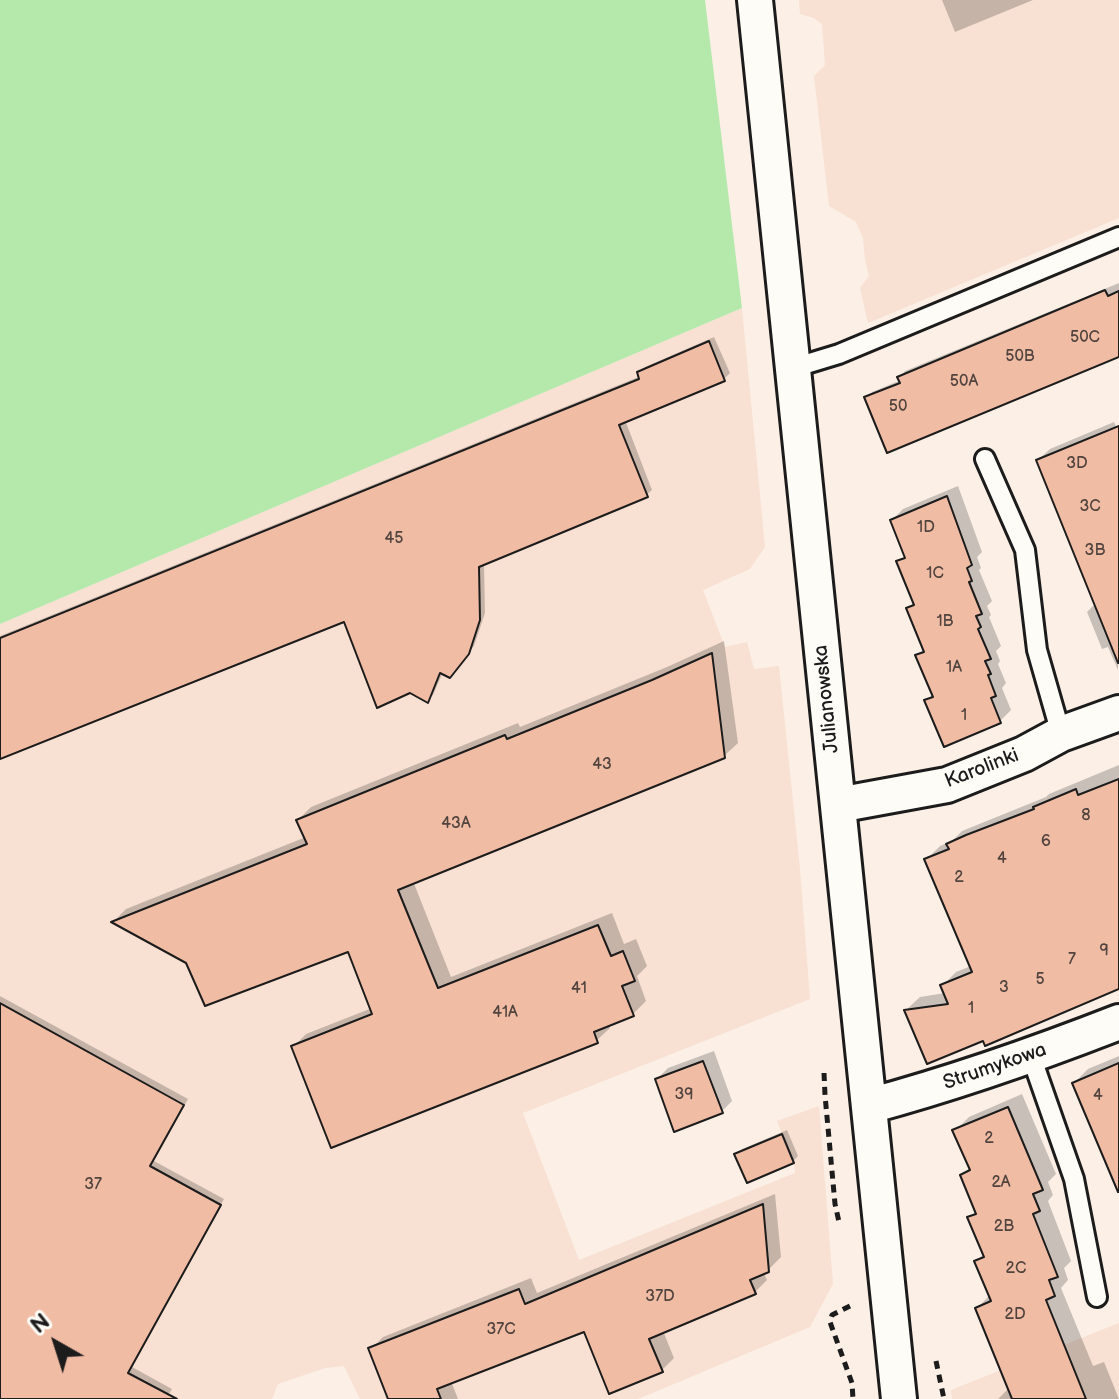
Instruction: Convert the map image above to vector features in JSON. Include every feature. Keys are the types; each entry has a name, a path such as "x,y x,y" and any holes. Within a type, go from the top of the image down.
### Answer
{"street":[{"name":"Julianowska","path":"755,0 899,1399"},
{"name":"Karolinki","path":"838,805 947,785 1024,754 1061,734 1119,713"},
{"name":"Strumykowa","path":"869,1106 930,1090 1119,1022"}],"lane":[{"path":"793,368 839,354 1119,237"},
{"path":"985,459 1025,550 1037,650 1061,734"},
{"path":"1031,1056 1074,1179 1097,1297"}],"path":[{"path":"830,1324 850,1379 853,1399"}],"shaded area":[{"path":"799,0 1119,0 1119,218 868,323 860,288 869,276 863,238 856,222 829,206 814,76 825,65 822,24 800,14"},
{"path":"742,308 765,547 750,569 703,590 725,647 747,642 754,669 779,666 810,999 523,1113 579,1260 795,1173 794,1163 747,1183 734,1154 782,1134 777,1121 819,1106 833,1284 810,1327 638,1399 360,1399 344,1366 325,1368 278,1384 272,1399 0,1399 0,624"},
{"path":"1119,1323 1119,1399 952,1399 951,1390"}],"green space":[{"path":"0,0 705,0 742,308 0,624"}],"building":[{"path":"1105,290 1108,296 1119,291 1119,357 887,453 864,397 900,383 897,377"},
{"path":"709,341 725,381 619,425 648,497 479,567 480,620 469,654 450,678 440,673 428,703 410,693 377,708 344,622 0,759 0,638 639,379 637,372"},
{"path":"1119,426 1119,663 1118,663 1036,460"},
{"path":"947,496 972,565 967,568 972,581 969,582 982,614 976,616 981,627 978,629 991,659 985,661 996,696 991,698 1001,723 944,747 924,700 933,697 915,655 924,652 906,608 914,605 896,561 905,558 890,520"},
{"path":"712,653 725,758 398,890 438,988 598,925 611,956 623,951 635,981 622,986 634,1016 594,1032 598,1043 331,1148 291,1046 372,1014 348,952 205,1006 186,963 111,922 307,844 296,820 505,735 507,739"},
{"path":"1119,779 1119,989 985,1046 983,1041 927,1064 904,1010 948,1004 940,985 972,972 924,859 949,849 946,844 1076,789 1078,795"},
{"path":"0,1003 184,1105 150,1166 221,1205 128,1373 177,1399 0,1399"},
{"path":"703,1061 723,1113 674,1132 655,1079"},
{"path":"1119,1063 1119,1192 1118,1192 1072,1083"},
{"path":"1008,1107 1043,1190 1033,1194 1040,1211 1033,1214 1058,1277 1049,1280 1055,1296 1046,1300 1086,1399 1012,1399 975,1308 991,1301 974,1261 984,1257 967,1217 976,1214 960,1175 970,1170 952,1130"},
{"path":"782,1134 794,1163 747,1183 734,1154"},
{"path":"763,1204 769,1272 750,1280 756,1294 649,1339 663,1372 609,1394 584,1332 437,1389 441,1399 388,1399 368,1348 519,1289 525,1304"}]}
